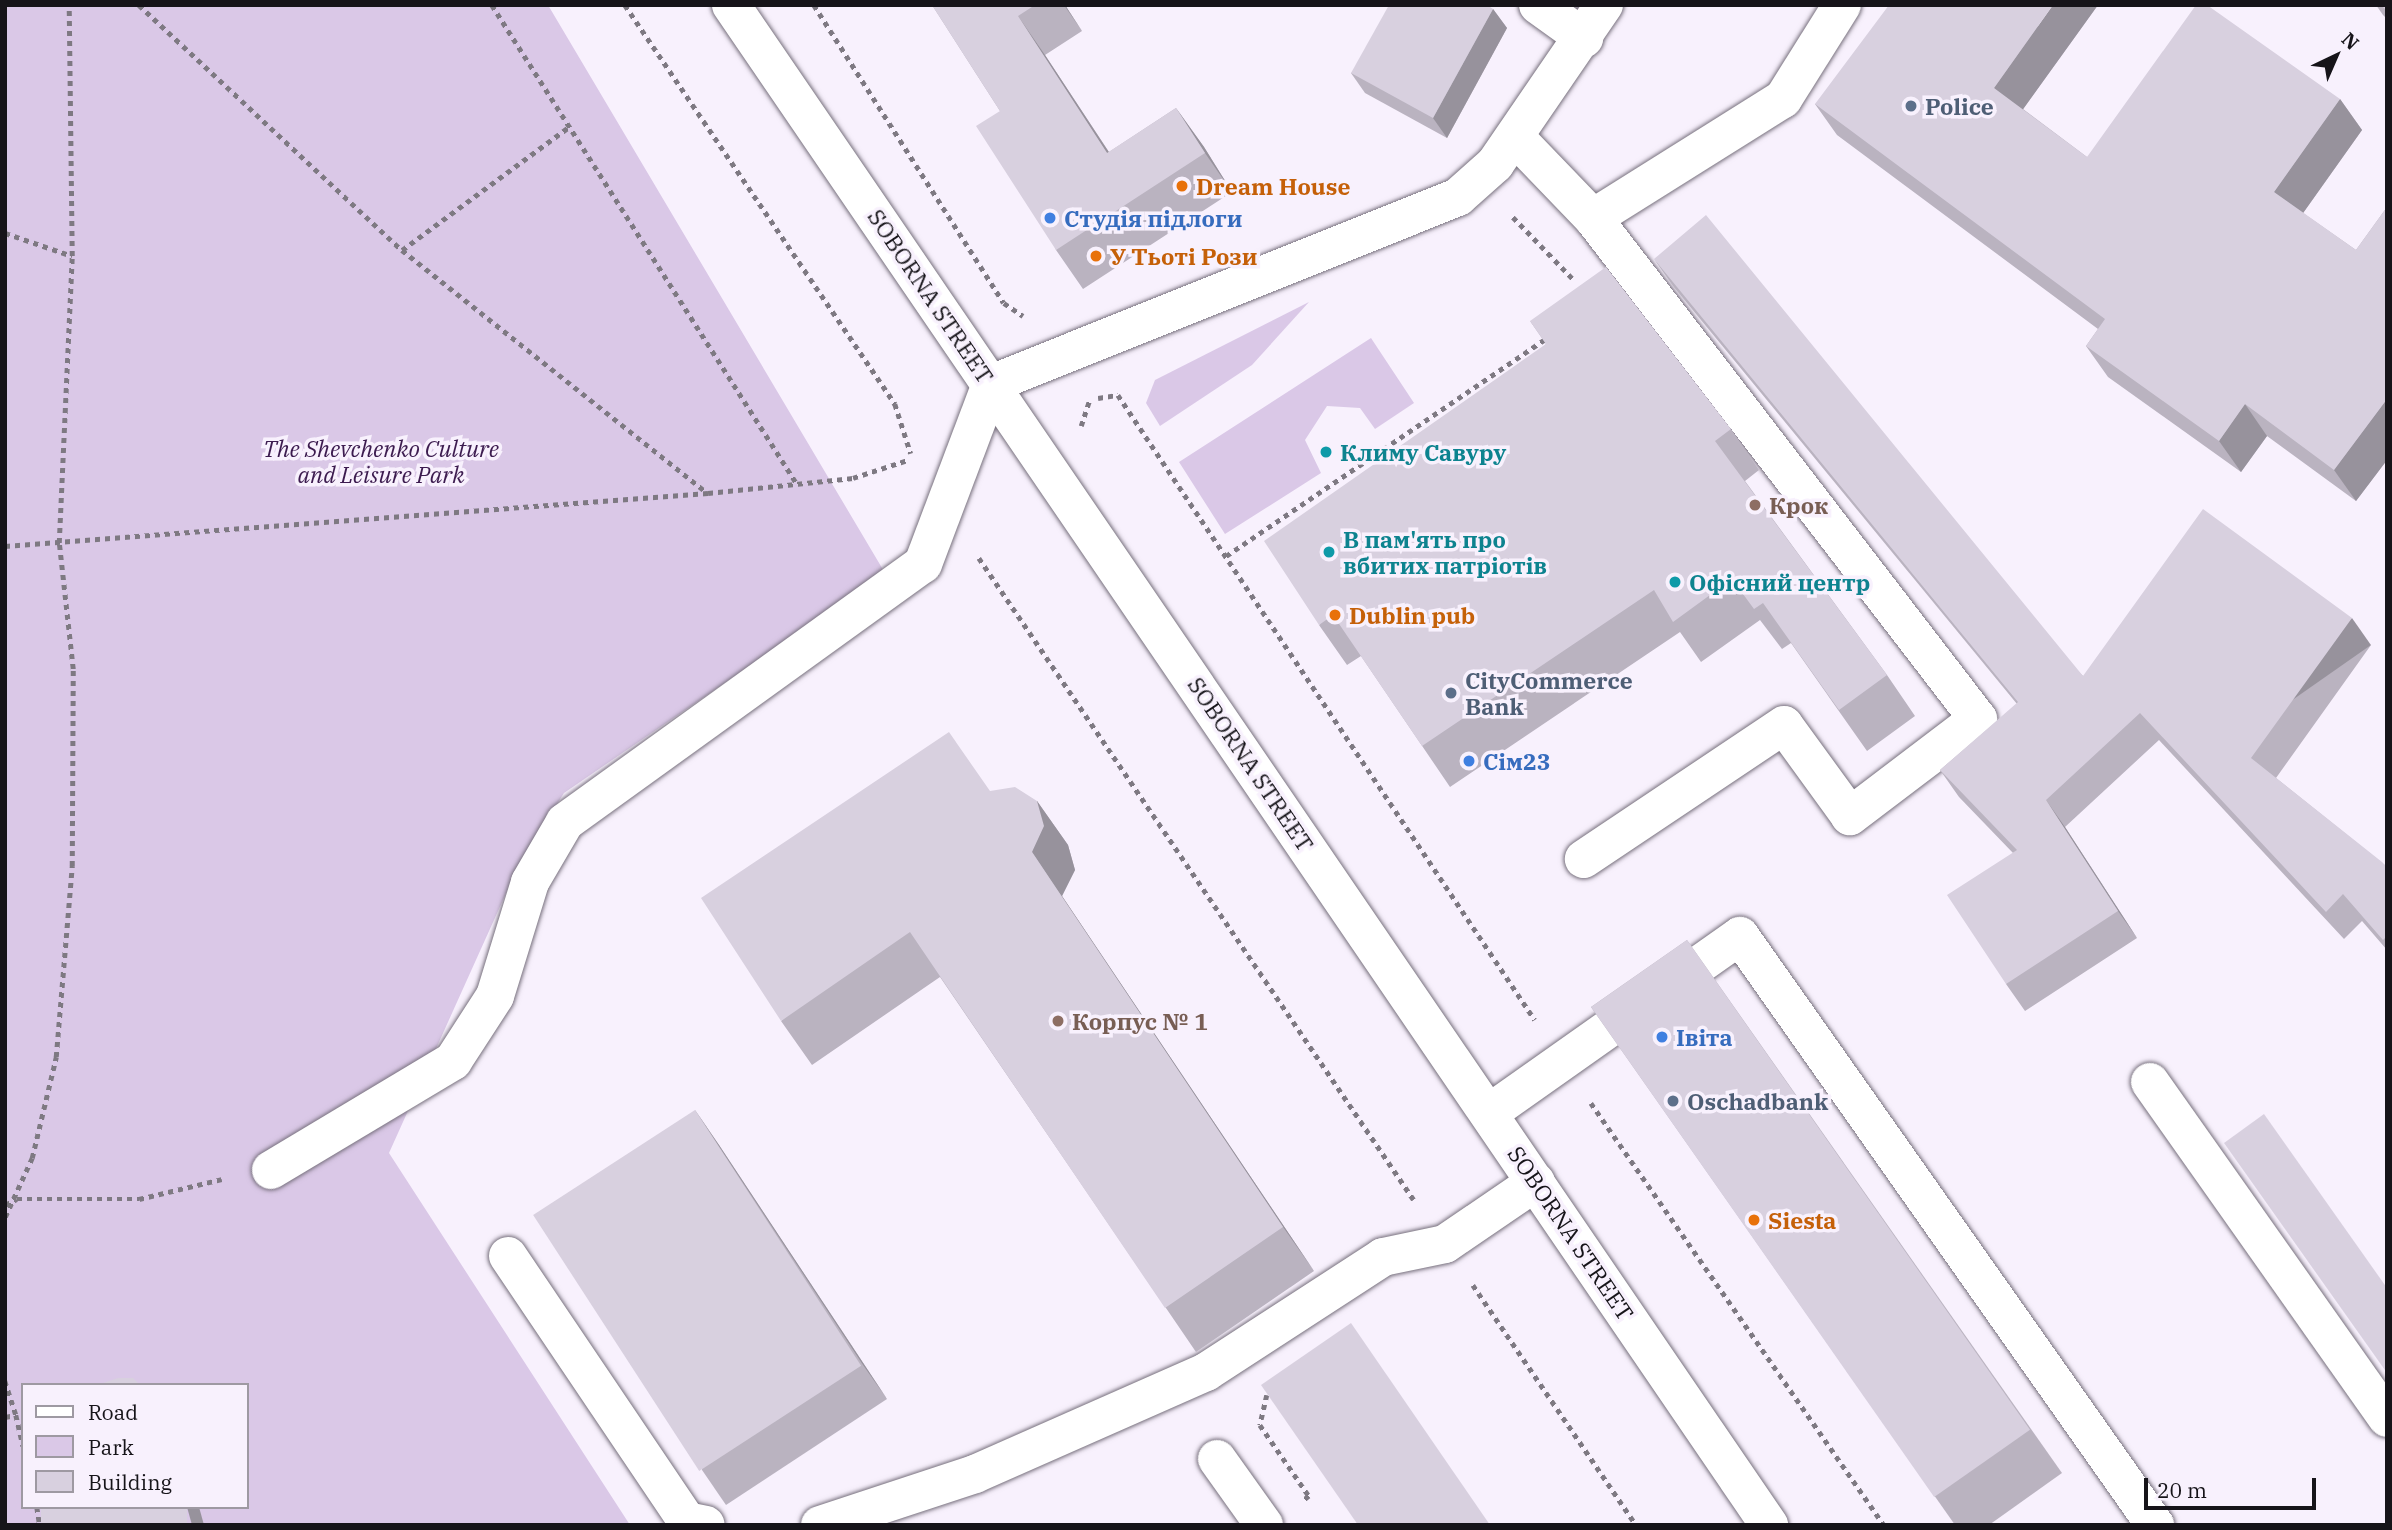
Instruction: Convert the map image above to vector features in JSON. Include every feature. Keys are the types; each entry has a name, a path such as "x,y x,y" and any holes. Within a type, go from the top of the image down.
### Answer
{"main road":[{"name":"SOBORNA STREET","path":"732,5 1769,1525"},
{"path":"1538,5 1584,38"},
{"path":"271,1170 453,1061 495,996 530,882 565,822 923,564 991,384 1458,197 1515,137 1604,5"},
{"path":"1592,218 1783,99 1842,5"},
{"path":"1515,137 1592,218 1978,719 1850,816 1784,725 1584,859"},
{"path":"1489,1112 1563,1063 1740,936 2155,1525"},
{"path":"2150,1082 2387,1418"},
{"path":"820,1525 975,1475 1206,1372 1383,1257 1445,1244 1536,1181"},
{"path":"508,1256 687,1521 706,1525"},
{"path":"1217,1459 1264,1525"}],"path":[{"path":"5,1217 17,1199 56,1057 72,866 73,668 59,543 72,257 69,5"},
{"path":"139,5 402,250 708,493"},
{"path":"492,5 797,484"},
{"path":"625,5 895,404 912,459 1636,1525"},
{"path":"814,5 1004,303 1033,323"},
{"path":"402,250 569,127"},
{"path":"1503,220 1515,216 1578,285"},
{"path":"5,233 72,257"},
{"path":"1226,556 1550,336"},
{"path":"1080,428 1088,399 1096,391"},
{"path":"1084,393 1088,399"},
{"path":"1088,399 1118,394 1563,1063 1884,1525"},
{"path":"5,546 708,493 853,478 912,459"},
{"path":"5,1205 17,1199 139,1199 271,1170"},
{"path":"5,1381 21,1437"},
{"path":"1265,1396 1260,1425 1309,1496"},
{"path":"5,1417 16,1415"}],"green space":[{"name":"The Shevchenko Culture and Leisure Park","path":"5,5 548,5 885,573 564,793 521,860 389,1153 630,1525 5,1525"},
{"path":"1309,302 1252,365 1160,426 1146,403 1155,380"},
{"path":"1371,338 1414,403 1375,429 1360,408 1327,406 1305,440 1321,473 1225,534 1179,462"}],"building":[{"path":"932,5 1035,5 1018,16 1107,153 1176,108 1205,153 1056,250 976,126 1000,111"},
{"path":"1389,5 1487,5 1493,9 1433,118 1351,73"},
{"path":"1889,5 2053,5 1994,88 2087,157 2196,5 2207,5 2340,99 2274,192 2356,250 2387,207 2387,399 2334,470 2245,404 2219,441 2086,346 2105,319 1815,104"},
{"path":"1706,215 2083,676 2203,509 2352,618 2251,758 2387,867 2387,936 2383,940 2343,894 2326,912 2140,713 2046,800 2118,911 2006,984 1947,895 2017,850 1940,770 2018,702 1654,259"},
{"path":"1606,267 1731,429 1715,441 1887,675 1839,710 1763,603 1754,609 1732,579 1673,622 1654,590 1422,746 1333,615 1319,625 1264,541 1546,344 1530,321"},
{"name":"Корпус № 1","path":"949,732 990,791 1015,787 1037,801 1044,826 1032,852 1283,1227 1165,1308 910,932 781,1021 701,898"},
{"path":"1687,940 2030,1430 1934,1497 1591,1007"},
{"path":"695,1110 861,1366 699,1471 533,1215"},
{"path":"2264,1114 2387,1288 2387,1373 2224,1143"},
{"path":"1351,1323 1490,1525 1358,1525 1261,1385"},
{"path":"118,1378 133,1378 138,1383 103,1383"},
{"path":"41,1509 187,1509 187,1525 41,1525"}],"place":[{"name":"Police","path":"1911,106"},
{"name":"Dream House","path":"1182,186"},
{"name":"Студія підлоги","path":"1050,218"},
{"name":"У Тьоті Рози","path":"1096,256"},
{"name":"Климу Савуру","path":"1326,452"},
{"name":"Крок","path":"1755,505"},
{"name":"В пам'ять про вбитих патріотів","path":"1329,552"},
{"name":"Офісний центр","path":"1675,582"},
{"name":"Dublin pub","path":"1335,615"},
{"name":"CityCommerce Bank","path":"1451,693"},
{"name":"Сім23","path":"1469,761"},
{"name":"Корпус № 1","path":"1058,1021"},
{"name":"Івіта","path":"1662,1037"},
{"name":"Oschadbank","path":"1673,1101"},
{"name":"Siesta","path":"1754,1220"}]}
